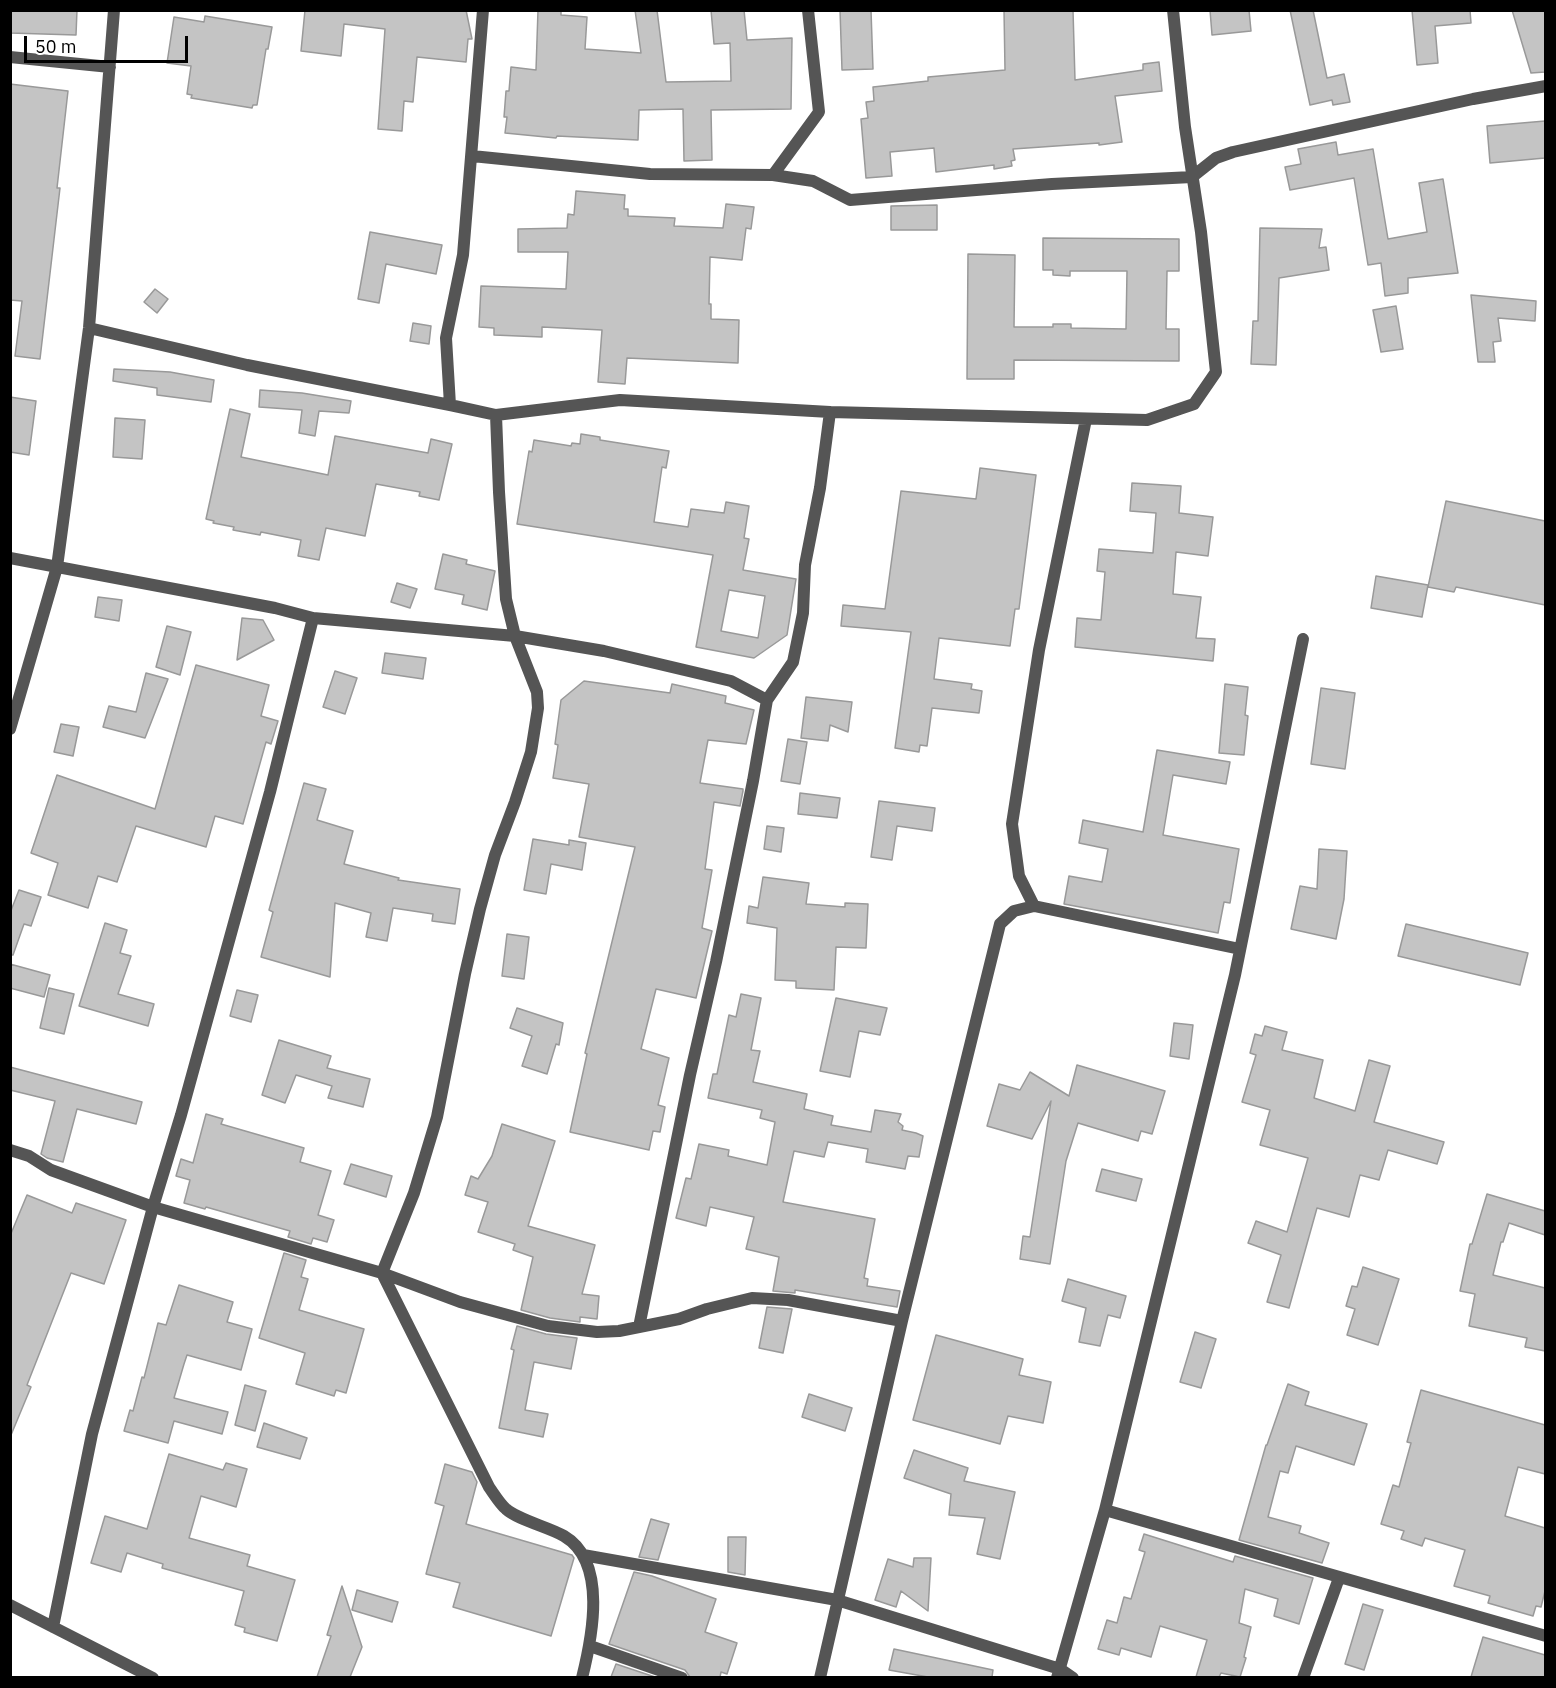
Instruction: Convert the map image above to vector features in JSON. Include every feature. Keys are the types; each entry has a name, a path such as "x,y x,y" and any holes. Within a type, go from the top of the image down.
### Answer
{"street":[{"path":"10,729 57,567 89,328 114,10"},
{"path":"450,405 446,338 462,255 483,10"},
{"path":"773,175 819,112 808,10"},
{"path":"89,328 246,365 496,416 620,400 830,412 1147,420 1194,404 1216,372 1201,232 1185,127 1173,10"},
{"path":"10,57 110,67"},
{"path":"472,156 650,174 773,175 813,181 850,200 1052,184 1192,177 1216,158 1233,152 1473,99 1545,86"},
{"path":"639,1328 690,1075 716,962 767,700 793,662 803,614 805,565 820,488 830,412"},
{"path":"496,416 506,599 515,636 537,692 538,708 531,752 495,855 480,909 436,1117 414,1193 382,1273 489,1487 506,1510 566,1537 583,1555 593,1586 590,1646 582,1677"},
{"path":"1034,906 1019,876 1012,824 1039,650 1086,419"},
{"path":"10,558 264,606 313,618 515,636 604,651 731,681 767,700"},
{"path":"53,1627 92,1434 153,1207 181,1115 270,792 313,618"},
{"path":"1058,1673 1105,1510 1240,949 1303,639"},
{"path":"820,1677 902,1321 1000,924 1014,911 1034,906 1240,949"},
{"path":"10,1150 29,1156 51,1170 153,1207 382,1273 460,1302 548,1326 597,1332 619,1331 678,1319 752,1298 788,1299 902,1321"},
{"path":"1105,1510 1545,1636"},
{"path":"583,1555 837,1600 1073,1677"},
{"path":"1303,1677 1340,1578"},
{"path":"10,1605 153,1677"},
{"path":"590,1646 682,1677"}],"building":[{"path":"10,10 77,10 76,35 10,33"},
{"path":"305,10 466,10 472,39 468,39 466,62 417,57 413,102 404,101 402,131 378,129 385,29 344,24 341,56 301,51"},
{"path":"538,10 561,10 561,15 587,17 585,49 641,53 635,10 657,10 666,82 731,81 730,43 714,44 711,10 744,10 747,40 792,38 791,109 711,110 712,160 684,161 683,109 639,110 638,140 557,136 556,138 505,133 506,91 509,91 511,67 536,70"},
{"path":"840,10 871,10 873,69 842,70"},
{"path":"1004,10 1073,10 1075,80 1143,70 1143,64 1159,62 1162,91 1115,96 1122,142 1013,149 1015,160 1011,161 1012,166 994,169 994,165 936,172 934,148 890,152 892,176 866,178 861,119 868,118 866,102 874,101 873,87 928,81 928,77 1005,70"},
{"path":"1210,10 1249,10 1251,31 1212,35"},
{"path":"1290,10 1313,10 1327,78 1344,74 1350,102 1333,105 1332,100 1310,105"},
{"path":"1412,10 1470,10 1471,23 1435,26 1438,63 1417,65"},
{"path":"1512,10 1545,10 1545,72 1531,73"},
{"path":"205,16 272,27 257,105 253,105 252,108 191,98 192,95 187,94 191,66 167,63 174,17 204,22"},
{"path":"10,84 68,91 57,188 60,188 40,359 15,356 22,301 10,300"},
{"path":"1545,121 1545,158 1490,163 1487,126"},
{"path":"1336,142 1338,155 1373,149 1388,239 1427,232 1419,183 1443,179 1458,273 1408,278 1408,293 1385,296 1381,263 1368,265 1354,178 1290,190 1285,167 1301,164 1298,149"},
{"path":"576,191 625,195 624,209 628,209 628,216 675,218 674,226 723,228 726,204 754,207 751,229 746,228 742,260 710,257 711,319 739,320 738,363 627,358 625,384 598,382 602,330 542,327 542,337 494,335 494,328 479,327 481,286 566,289 568,252 518,252 518,229 567,228 568,214 574,215"},
{"path":"937,205 937,230 891,230 891,206"},
{"path":"1260,228 1322,229 1319,248 1326,247 1329,270 1279,278 1276,365 1251,364 1253,321 1258,321"},
{"path":"370,232 442,245 436,274 386,264 379,303 358,299"},
{"path":"1043,238 1179,239 1179,271 1167,271 1166,329 1179,329 1179,361 1014,360 1014,379 967,379 968,254 1015,255 1014,327 1053,327 1053,324 1071,324 1071,328 1126,329 1127,271 1070,271 1070,276 1053,275 1053,270 1043,270"},
{"path":"155,289 168,299 157,313 144,302"},
{"path":"1471,295 1536,301 1535,321 1498,318 1501,341 1493,342 1495,362 1478,362"},
{"path":"1396,306 1403,349 1381,352 1373,310"},
{"path":"413,323 431,326 429,344 410,341"},
{"path":"114,369 170,372 214,380 211,402 157,395 157,388 113,381"},
{"path":"260,390 302,393 351,401 349,413 319,411 315,436 299,433 302,410 259,407"},
{"path":"10,397 36,401 29,455 10,452"},
{"path":"230,409 250,414 241,457 328,475 335,436 428,453 431,439 452,444 439,500 419,496 420,492 376,484 365,536 326,528 319,560 298,556 301,540 261,532 260,535 233,530 234,527 213,523 214,521 206,519"},
{"path":"115,418 145,420 142,459 113,457"},
{"path":"581,434 600,437 600,440 669,451 666,468 662,467 654,522 688,527 691,509 724,513 726,502 749,506 744,538 749,539 743,570 796,579 787,635 754,658 696,647 713,555 517,524 529,451 532,452 534,440 571,446 572,443 580,444","holes":["729,590 765,596 758,638 721,631"]},
{"path":"980,468 1036,475 1019,609 1015,609 1010,646 939,638 934,679 972,684 971,689 982,691 979,713 932,708 927,746 920,745 919,752 895,748 911,632 841,626 843,605 885,609 901,491 976,499"},
{"path":"1132,483 1181,486 1179,513 1213,517 1208,556 1176,552 1173,594 1201,597 1196,638 1215,639 1213,661 1075,647 1077,618 1101,620 1105,572 1097,571 1099,549 1153,553 1156,513 1130,511"},
{"path":"1446,501 1545,521 1545,605 1456,587 1454,592 1428,587"},
{"path":"443,554 467,560 466,564 495,571 487,610 462,604 464,595 435,589"},
{"path":"1376,576 1428,585 1422,617 1371,608"},
{"path":"397,583 417,589 410,608 391,602"},
{"path":"98,597 122,600 119,621 95,617"},
{"path":"242,618 263,620 274,640 237,660"},
{"path":"167,626 191,632 180,675 156,667"},
{"path":"385,653 426,658 423,679 382,673"},
{"path":"196,665 269,685 261,716 278,721 271,744 266,742 243,824 215,816 206,847 136,826 117,882 98,876 88,908 48,895 58,863 31,853 57,775 155,809"},
{"path":"335,671 357,678 345,714 323,707"},
{"path":"146,673 168,679 145,738 103,727 109,706 136,712"},
{"path":"584,681 670,693 672,684 726,696 725,703 754,710 746,744 708,740 700,783 743,789 743,791 740,806 714,802 705,869 712,870 702,928 712,931 696,998 656,989 641,1049 669,1058 658,1105 665,1107 660,1132 653,1131 649,1150 570,1132 587,1054 585,1053 635,847 579,837 589,784 553,778 561,700"},
{"path":"1225,684 1248,687 1244,755 1219,753"},
{"path":"1321,688 1355,693 1345,769 1311,764"},
{"path":"806,697 852,702 848,732 830,725 828,741 801,738"},
{"path":"61,724 79,727 73,756 54,752"},
{"path":"788,739 807,742 800,784 781,781"},
{"path":"1157,750 1230,762 1226,784 1173,775 1163,835 1239,849 1230,903 1224,902 1218,933 1064,904 1069,876 1102,882 1108,849 1079,843 1083,820 1143,832"},
{"path":"304,783 326,789 317,820 353,831 344,864 399,878 398,880 460,889 455,924 432,921 433,914 393,908 387,941 366,937 371,913 335,903 330,977 261,957 273,912 269,910"},
{"path":"800,793 840,798 837,818 798,814"},
{"path":"879,801 935,808 932,831 897,826 892,860 871,857"},
{"path":"767,826 784,828 781,852 764,849"},
{"path":"533,839 569,845 569,840 586,843 582,870 551,864 546,894 524,890"},
{"path":"1319,849 1347,851 1344,899 1336,939 1291,929 1300,886 1317,889"},
{"path":"763,877 809,883 806,904 845,907 845,903 868,904 866,948 836,947 834,990 796,988 796,981 775,980 777,928 747,923 749,906 758,908"},
{"path":"19,890 41,897 31,926 24,924 13,955 10,955 10,913"},
{"path":"105,923 127,930 120,953 131,956 118,994 154,1004 148,1026 79,1006"},
{"path":"1406,924 1528,953 1520,985 1398,956"},
{"path":"507,934 529,937 524,979 502,976"},
{"path":"10,964 50,975 44,997 10,988"},
{"path":"49,988 74,994 64,1034 40,1028"},
{"path":"237,990 258,995 251,1022 230,1016"},
{"path":"741,994 761,998 751,1050 760,1051 753,1082 807,1094 804,1109 833,1116 831,1125 871,1132 875,1110 901,1114 898,1122 903,1126 902,1130 923,1136 919,1157 908,1156 905,1169 866,1162 868,1149 828,1142 824,1157 794,1151 783,1202 875,1219 864,1278 868,1279 867,1286 900,1291 897,1307 795,1290 795,1293 773,1291 779,1257 746,1249 754,1217 710,1207 706,1226 676,1218 686,1178 691,1179 699,1144 729,1150 728,1156 767,1165 775,1122 760,1118 762,1110 708,1098 713,1074 717,1074 729,1015 736,1017"},
{"path":"836,998 887,1008 880,1035 859,1031 850,1077 820,1071"},
{"path":"517,1008 563,1023 559,1045 556,1044 547,1074 522,1066 532,1036 510,1028"},
{"path":"1174,1023 1193,1025 1189,1059 1170,1056"},
{"path":"1265,1026 1287,1032 1282,1050 1323,1060 1314,1098 1355,1111 1369,1060 1390,1066 1374,1122 1444,1142 1437,1164 1388,1150 1379,1180 1360,1175 1349,1217 1317,1208 1289,1308 1267,1302 1281,1255 1248,1243 1256,1221 1287,1232 1308,1158 1260,1145 1270,1110 1242,1102 1256,1055 1250,1053 1255,1034 1262,1036"},
{"path":"279,1040 331,1056 327,1068 370,1079 363,1107 328,1098 332,1086 296,1075 285,1103 262,1095"},
{"path":"1077,1065 1165,1091 1152,1134 1141,1131 1138,1141 1078,1123 1066,1161 1050,1264 1020,1259 1023,1236 1030,1237 1051,1101 1032,1139 987,1126 999,1084 1020,1090 1030,1072 1069,1096"},
{"path":"10,1067 142,1102 136,1124 77,1109 63,1162 47,1158 41,1154 55,1101 10,1090"},
{"path":"206,1114 223,1119 221,1124 304,1148 300,1162 331,1171 318,1215 334,1220 327,1242 313,1238 311,1244 288,1237 290,1231 184,1203 190,1180 176,1176 181,1159 193,1163"},
{"path":"502,1124 555,1141 528,1226 595,1245 582,1294 599,1296 597,1319 580,1317 580,1322 550,1318 521,1310 533,1257 513,1250 515,1244 478,1232 488,1202 465,1195 471,1176 478,1179 492,1156"},
{"path":"351,1164 392,1176 386,1197 344,1184"},
{"path":"1102,1169 1142,1179 1136,1201 1096,1191"},
{"path":"1487,1194 1545,1211 1545,1235 1509,1223 1503,1242 1501,1242 1493,1275 1545,1288 1545,1351 1525,1347 1527,1338 1469,1326 1475,1294 1460,1291 1470,1244 1472,1244"},
{"path":"27,1195 72,1213 76,1203 126,1220 104,1284 71,1273 27,1385 31,1387 11,1435 10,1236"},
{"path":"284,1253 306,1260 301,1277 308,1279 299,1310 364,1329 346,1393 336,1390 334,1396 296,1384 305,1353 259,1338"},
{"path":"1363,1267 1399,1279 1378,1345 1347,1335 1355,1309 1346,1306 1352,1286 1357,1287"},
{"path":"1068,1279 1126,1296 1120,1318 1108,1315 1100,1346 1079,1342 1086,1308 1062,1301"},
{"path":"179,1285 233,1302 227,1322 252,1329 241,1370 187,1355 174,1398 228,1412 222,1434 174,1421 168,1443 124,1431 130,1410 133,1411 142,1377 144,1378 158,1323 166,1325"},
{"path":"767,1307 792,1309 783,1353 759,1348"},
{"path":"517,1326 546,1334 577,1338 571,1369 534,1362 525,1410 548,1414 543,1437 499,1428 514,1350 511,1349"},
{"path":"1195,1332 1216,1339 1201,1388 1180,1382"},
{"path":"936,1335 1023,1359 1019,1375 1051,1382 1043,1423 1008,1416 1000,1444 913,1420"},
{"path":"1288,1384 1309,1392 1305,1405 1367,1424 1354,1465 1296,1446 1288,1473 1280,1471 1268,1517 1301,1526 1299,1533 1329,1543 1322,1563 1239,1540 1266,1445"},
{"path":"245,1385 266,1391 255,1431 235,1425"},
{"path":"1421,1390 1545,1425 1545,1474 1518,1467 1505,1516 1545,1528 1545,1591 1541,1607 1536,1606 1533,1616 1488,1603 1490,1596 1454,1586 1465,1550 1425,1538 1422,1546 1401,1539 1404,1531 1381,1524 1393,1485 1399,1487 1411,1443 1407,1442"},
{"path":"809,1394 852,1408 845,1431 802,1417"},
{"path":"264,1423 307,1438 300,1459 257,1447"},
{"path":"914,1450 968,1468 964,1481 1015,1492 1000,1559 977,1554 985,1518 949,1515 951,1494 904,1478"},
{"path":"169,1454 223,1470 226,1463 247,1469 236,1507 201,1496 189,1538 250,1555 247,1566 295,1580 277,1641 244,1632 245,1628 235,1625 244,1591 162,1568 163,1564 127,1553 121,1572 91,1563 105,1516 147,1529"},
{"path":"445,1464 472,1472 477,1482 466,1524 572,1555 574,1558 551,1636 453,1607 460,1583 426,1574 444,1506 435,1503"},
{"path":"651,1519 669,1524 658,1560 639,1557"},
{"path":"1144,1534 1233,1562 1235,1556 1313,1578 1299,1624 1274,1616 1278,1599 1245,1589 1239,1623 1251,1627 1240,1677 1221,1673 1219,1677 1196,1677 1207,1640 1160,1626 1151,1657 1121,1648 1119,1655 1098,1649 1107,1620 1117,1623 1124,1597 1131,1599 1145,1552 1139,1550"},
{"path":"728,1537 746,1537 745,1575 728,1572"},
{"path":"914,1558 931,1558 928,1611 901,1591 896,1607 875,1600 888,1559 913,1567"},
{"path":"634,1572 652,1576 716,1599 705,1632 737,1643 727,1674 721,1672 720,1677 690,1677 685,1670 609,1644"},
{"path":"342,1586 362,1647 350,1677 317,1677 331,1636 327,1635"},
{"path":"357,1590 398,1602 392,1622 352,1610"},
{"path":"1363,1604 1383,1610 1364,1670 1345,1664"},
{"path":"1483,1637 1545,1655 1545,1677 1471,1677"},
{"path":"894,1649 993,1670 992,1677 928,1677 889,1670"},
{"path":"616,1664 655,1677 611,1677"}]}
